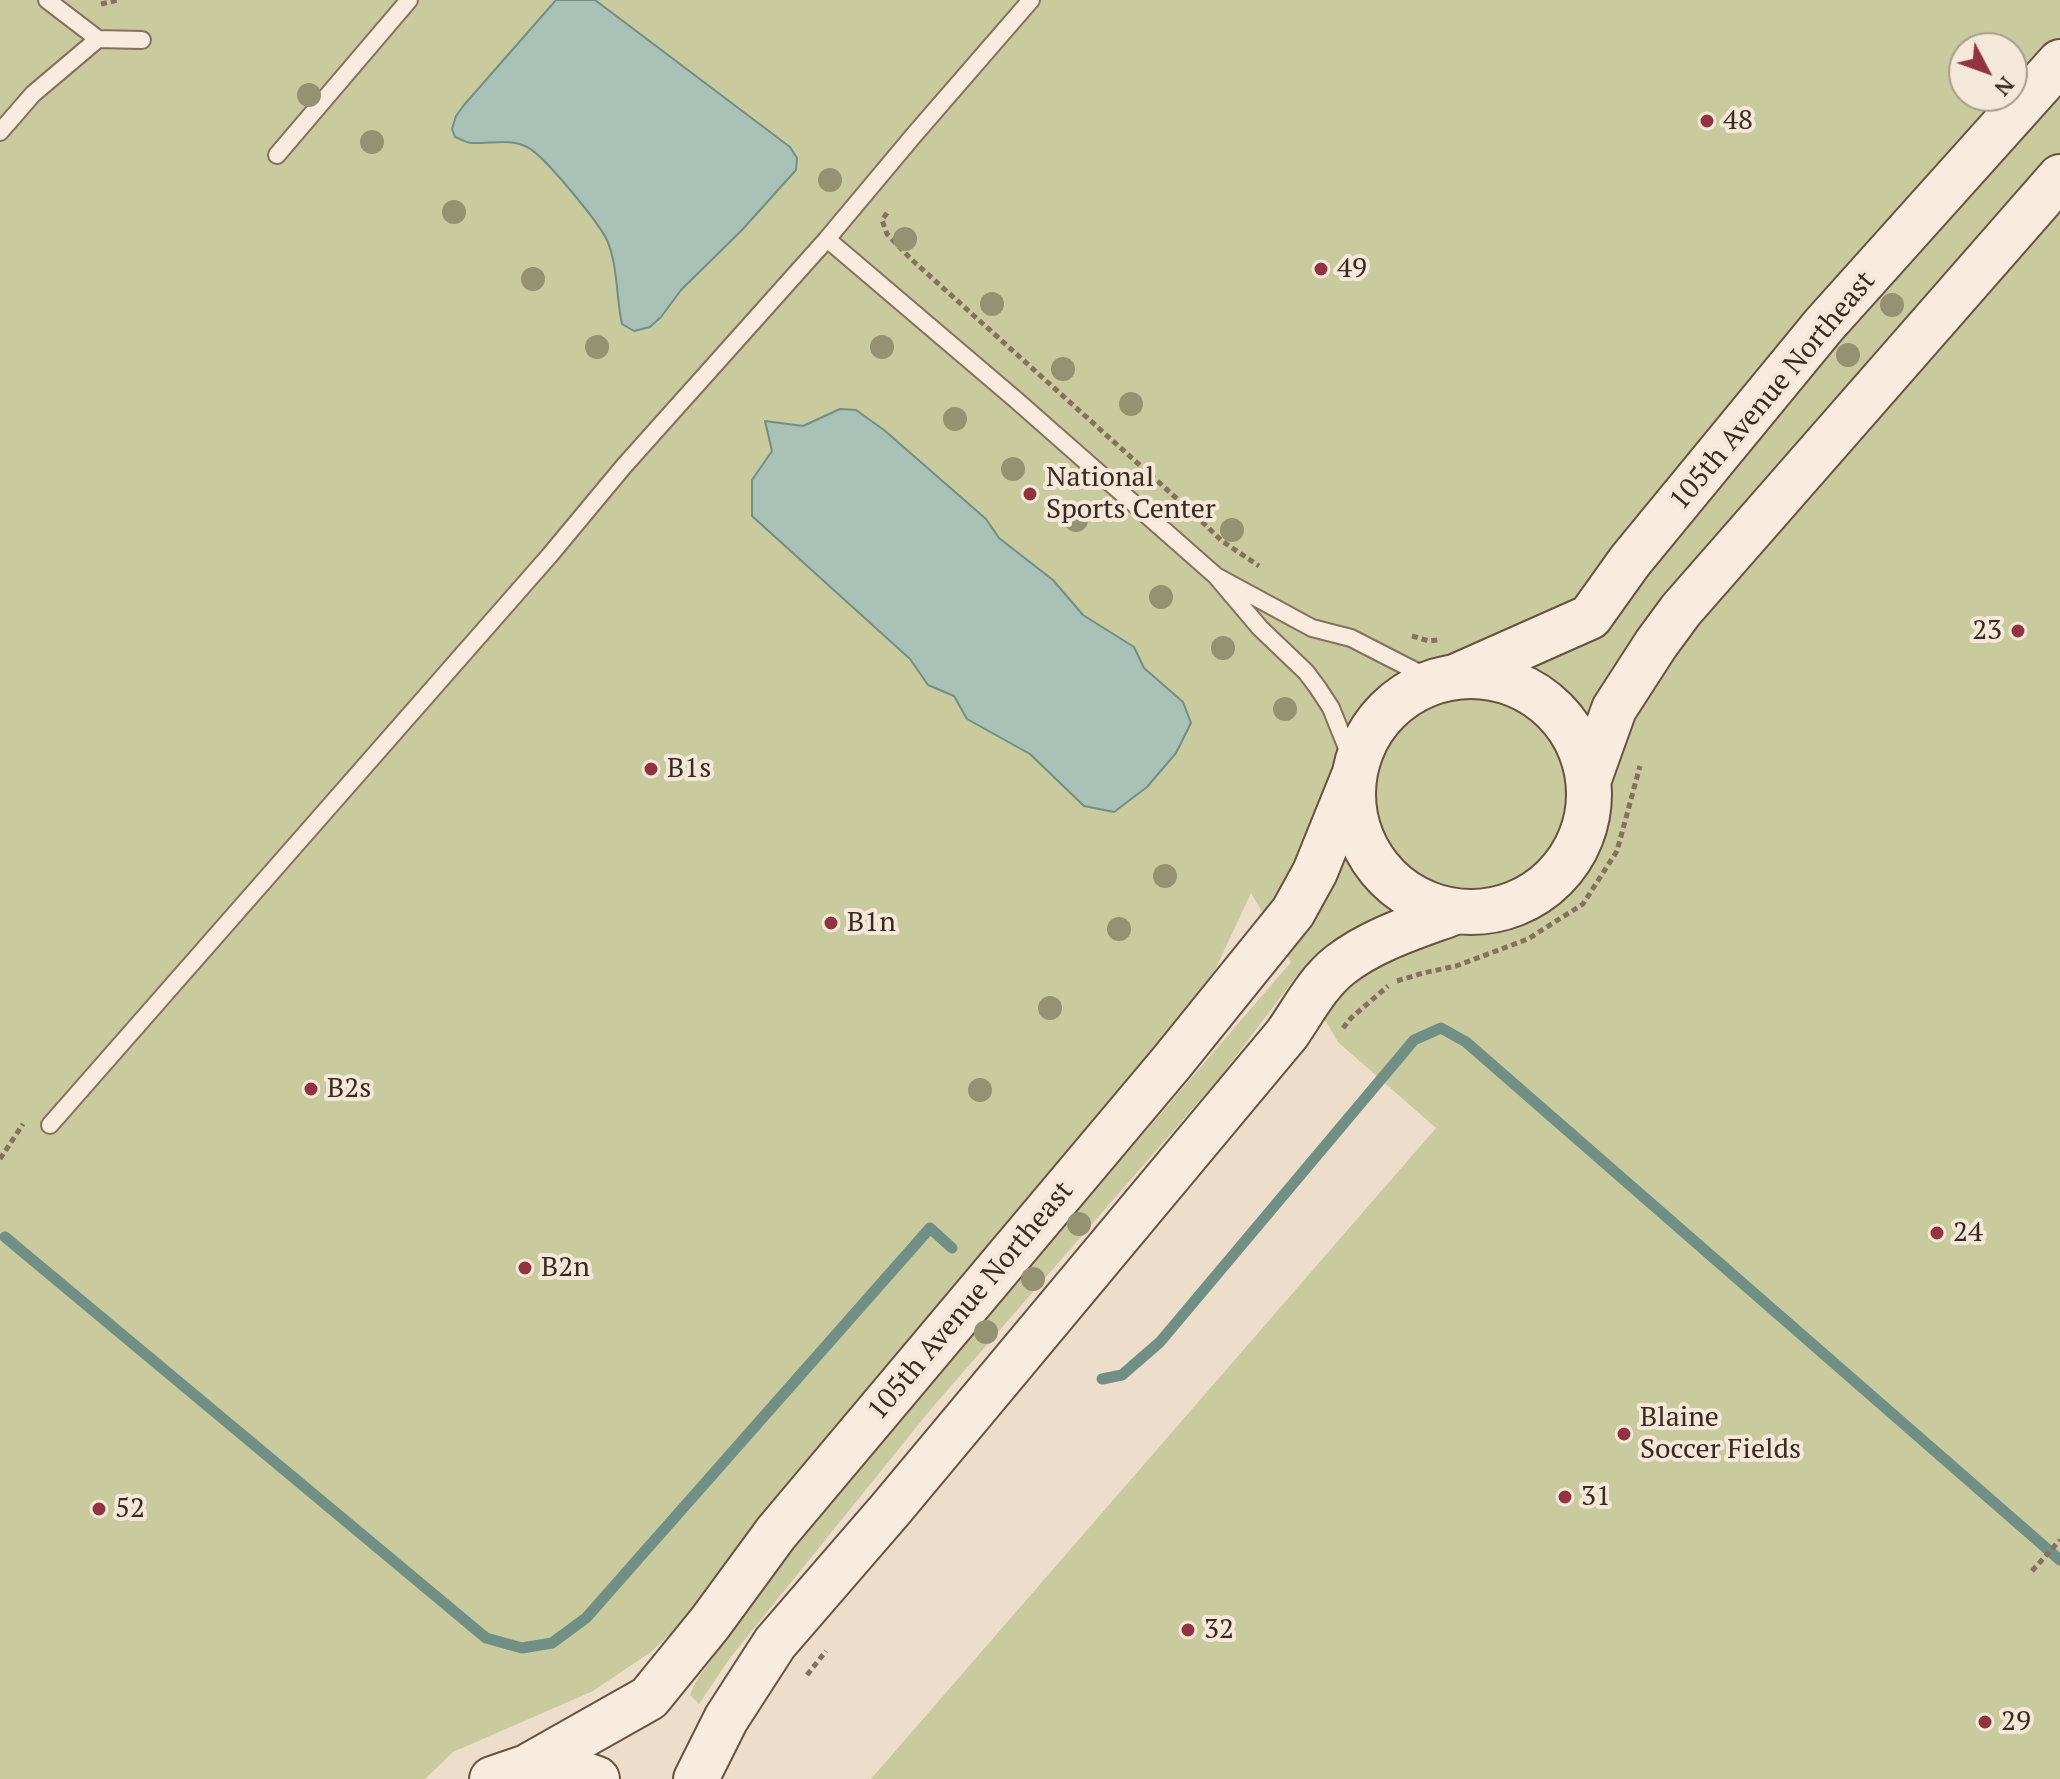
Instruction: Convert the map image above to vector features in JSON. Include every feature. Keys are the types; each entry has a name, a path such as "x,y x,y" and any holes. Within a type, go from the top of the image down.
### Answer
{"street":[{"name":"105th Avenue Northeast","path":"510,1773 649,1698 710,1623 776,1533 1172,1062 1293,912 1315,872 1362,746 1392,706 1447,666 1590,617 1630,561 1824,325 2060,62"},
{"name":"105th Avenue Northeast","path":"696,1779 726,1719 775,1643 890,1510 1287,1034 1338,966 1395,935 1452,913 1497,911 1537,894 1569,863 1587,823 1589,779 1614,709 1656,644 1681,610 2060,177"},
{"name":"105th Avenue Northeast","path":"1447,666 1494,677 1528,690 1558,713 1579,744 1589,779"},
{"name":"105th Avenue Northeast","path":"1354,773 1352,808 1363,846 1384,877 1416,901 1452,913"},
{"name":"105th Avenue Northeast","path":"510,1773 563,1767 597,1779"}],"lane":[{"path":"47,0 98,39 142,40"},
{"path":"277,155 409,0"},
{"path":"50,1125 550,555 624,466 827,239 1031,0"},
{"path":"0,132 33,94 98,39"},
{"path":"827,239 1216,576 1260,628 1318,688 1331,708 1354,773"},
{"path":"1216,576 1312,628 1447,666"}],"path":[{"path":"101,4 118,0"},
{"path":"888,210 882,220 887,234 911,259 1222,541 1264,569"},
{"path":"1399,633 1429,641 1447,666"},
{"path":"1342,1030 1351,1018 1390,984 1456,966 1528,939 1583,904 1617,851 1642,760"},
{"path":"0,1159 25,1122"},
{"path":"2032,1571 2060,1540"},
{"path":"802,1680 832,1644"}],"green space":[{"name":"National Sports Center","path":"0,0 2060,0 2060,1779 871,1779 1436,1128 1338,1042 1298,974 1221,1076 931,1409 730,1658 699,1704 690,1695 729,1634 847,1479 1291,962 1251,893 1172,1062 776,1533 651,1652 593,1691 453,1752 425,1779 0,1779"}],"shaded area":[{"path":"556,0 595,0 790,147 797,158 796,170 742,230 681,290 650,327 634,331 622,324 607,240 545,162 520,144 470,143 455,137 452,129 464,105"},
{"path":"840,409 856,410 884,430 986,519 999,538 1053,580 1083,615 1134,647 1144,668 1183,702 1191,723 1176,753 1147,787 1114,812 1084,806 1030,754 967,719 954,696 928,685 910,659 752,516 752,480 772,451 765,421 803,426"}],"waterway":[{"path":"1102,1379 1122,1375 1160,1342 1414,1040 1441,1028 1466,1042 2060,1560"},
{"path":"5,1237 486,1638 522,1648 552,1643 586,1618 930,1228 952,1248"}],"place":[{"name":"48","path":"1707,121"},
{"name":"49","path":"1321,269"},
{"name":"National Sports Center","path":"1030,494"},
{"name":"23","path":"2018,631"},
{"name":"B1s","path":"651,769"},
{"name":"B1n","path":"831,923"},
{"name":"B2s","path":"311,1089"},
{"name":"24","path":"1937,1233"},
{"name":"B2n","path":"525,1268"},
{"name":"Blaine Soccer Fields","path":"1624,1434"},
{"name":"31","path":"1565,1497"},
{"name":"52","path":"99,1509"},
{"name":"32","path":"1188,1630"},
{"name":"29","path":"1985,1722"}]}
